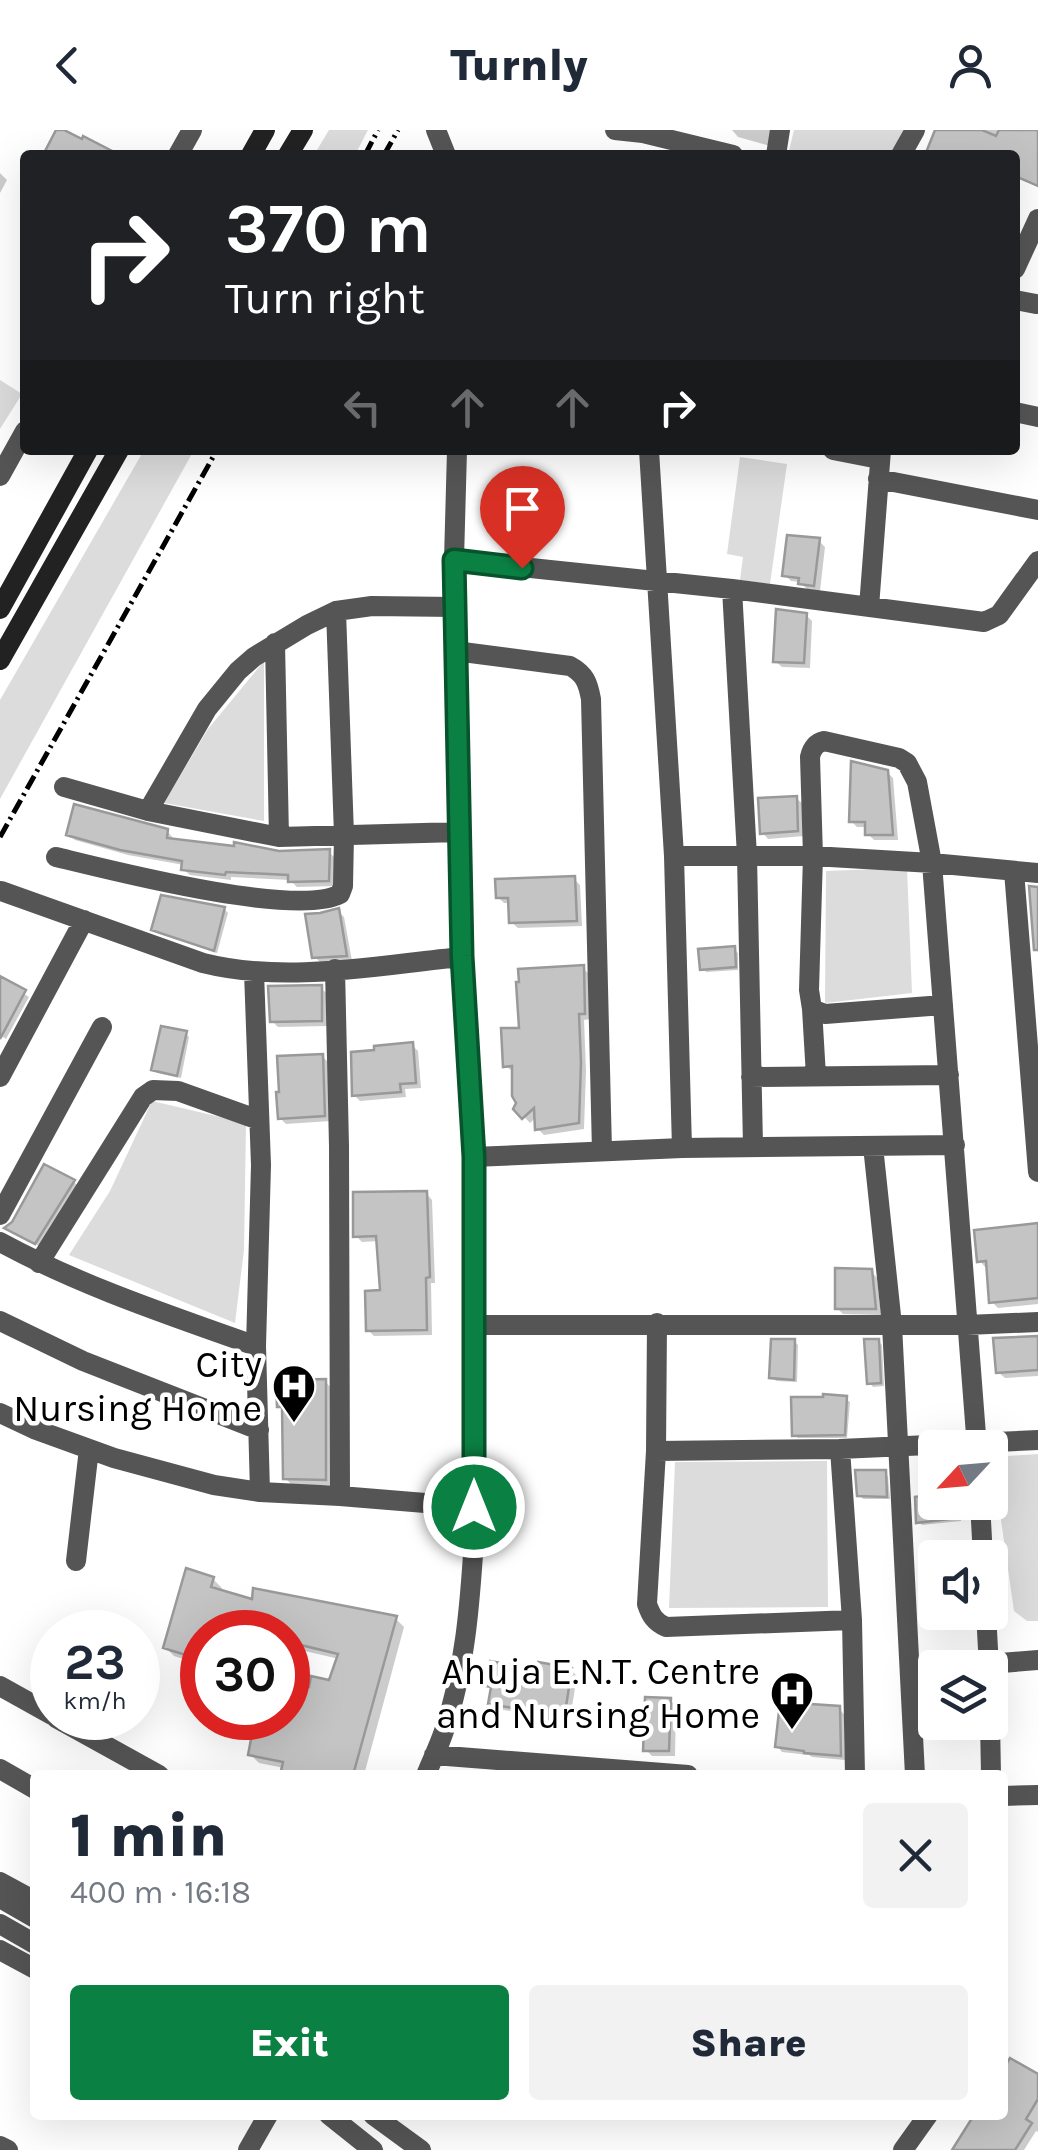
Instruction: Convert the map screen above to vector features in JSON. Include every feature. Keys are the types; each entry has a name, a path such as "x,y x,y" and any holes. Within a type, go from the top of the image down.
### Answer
{"main road":[{"path":"0,609 85,455"},
{"path":"0,660 115,455"},
{"path":"75,474 98,486"}],"street":[{"path":"615,130 708,139"},
{"path":"1020,258 1038,219"},
{"path":"0,476 20,440"},
{"path":"457,455 454,560 462,956 474,1157 474,1507 465,1642 453,1699 430,1765 564,1770"},
{"path":"649,455 674,856 682,1148"},
{"path":"851,455 1038,510"},
{"path":"869,608 879,463"},
{"path":"454,560 732,589 984,622 998,615 1038,562"},
{"path":"732,589 747,856 752,1146"},
{"path":"148,811 207,708 238,671 276,643 336,611 372,606 455,607"},
{"path":"56,858 222,893 288,900 323,900 340,894 344,835 336,611"},
{"path":"276,643 279,836"},
{"path":"456,651 570,666 588,682 602,1151"},
{"path":"816,1076 809,990 813,856 810,756 812,749 824,740 899,758 917,782 932,863 976,1430"},
{"path":"64,787 148,811 279,836 459,832"},
{"path":"674,856 813,856 1038,873"},
{"path":"1014,871 1038,1172"},
{"path":"0,892 236,972 306,972 462,956"},
{"path":"0,1077 84,920"},
{"path":"335,969 340,1496"},
{"path":"254,972 261,1165 256,1346 260,1492"},
{"path":"812,1009 825,1014 943,1005"},
{"path":"0,1215 102,1027"},
{"path":"751,1077 949,1075"},
{"path":"40,1263 143,1097 153,1090 178,1091 259,1120"},
{"path":"474,1157 752,1146 955,1145"},
{"path":"872,1146 892,1325 915,1770"},
{"path":"0,1242 96,1287 256,1346"},
{"path":"0,1322 83,1362 259,1430"},
{"path":"474,1325 1038,1322"},
{"path":"657,1324 656,1452 647,1604 656,1622 666,1627 852,1620"},
{"path":"0,1413 34,1430 89,1449 214,1485 260,1492 474,1507"},
{"path":"1008,1442 1038,1440"},
{"path":"656,1452 918,1446"},
{"path":"76,1562 89,1449"},
{"path":"840,1449 852,1620 855,1770"},
{"path":"1008,1664 1038,1660"},
{"path":"0,1686 30,1703"},
{"path":"97,1740 150,1770"},
{"path":"990,1740 991,1770"},
{"path":"0,1770 30,1786"},
{"path":"1008,1796 1038,1795"},
{"path":"0,1882 30,1897"},
{"path":"0,1898 30,1915"},
{"path":"0,1924 30,1941"},
{"path":"0,1950 30,1966"},
{"path":"248,2150 265,2120"},
{"path":"335,2120 373,2150"},
{"path":"380,2120 422,2150"},
{"path":"903,2150 924,2120"},
{"path":"0,2146 8,2150"}],"shaded area":[{"path":"329,130 368,130 358,150 317,150"},
{"path":"794,130 904,130 893,150 789,150"},
{"path":"0,380 20,393 20,397 0,429"},
{"path":"141,455 191,455 0,799 0,700"},
{"path":"740,457 787,464 770,584 740,580 743,557 727,554"},
{"path":"264,661 264,821 164,803 208,729"},
{"path":"907,868 912,993 825,1003 826,871"},
{"path":"152,1101 246,1123 244,1250 235,1323 69,1255 110,1191"},
{"path":"1038,1454 1038,1621 1027,1621 1014,1611 1008,1540 1004,1540 1001,1520 1008,1520 1008,1456"},
{"path":"827,1461 828,1607 669,1608 675,1462"}],"building":[{"path":"56,130 64,130 110,150 46,150"},
{"path":"935,130 982,130 996,136 999,130 1038,130 1038,186 1020,178 1020,150 927,150"},
{"path":"787,535 820,538 814,586 798,584 799,578 782,576"},
{"path":"776,609 807,613 804,663 773,662"},
{"path":"851,761 888,770 893,835 865,835 865,822 849,822"},
{"path":"797,796 798,831 760,834 758,798"},
{"path":"74,804 168,829 167,838 234,846 234,842 279,851 330,849 329,881 288,882 288,875 181,870 182,861 66,835"},
{"path":"575,876 577,921 509,923 508,898 496,898 495,879"},
{"path":"1029,886 1038,887 1038,950 1034,950"},
{"path":"161,895 225,907 214,951 151,930"},
{"path":"339,908 347,956 312,958 305,914"},
{"path":"735,946 736,967 700,970 698,949"},
{"path":"584,965 585,1014 579,1014 579,1123 535,1130 534,1108 522,1119 513,1109 516,1103 512,1096 512,1066 503,1067 501,1028 519,1028 518,969"},
{"path":"0,976 26,990 0,1039"},
{"path":"322,985 322,1021 270,1022 268,986"},
{"path":"161,1026 187,1031 177,1076 151,1070"},
{"path":"413,1042 416,1083 400,1084 401,1092 352,1096 351,1052"},
{"path":"323,1054 325,1116 278,1119 277,1056"},
{"path":"44,1164 75,1180 35,1244 4,1228 12,1222"},
{"path":"427,1191 427,1330 366,1331 365,1291 380,1290 376,1236 353,1237 353,1192"},
{"path":"1038,1223 1038,1298 989,1303 986,1261 977,1262 974,1230"},
{"path":"835,1268 872,1269 876,1309 835,1309"},
{"path":"1038,1336 1038,1370 996,1373 993,1338"},
{"path":"771,1339 795,1339 794,1380 769,1378"},
{"path":"864,1339 879,1339 881,1383 867,1384"},
{"path":"326,1379 326,1480 283,1479 282,1407 277,1407 276,1380"},
{"path":"847,1396 845,1435 792,1436 791,1397"},
{"path":"855,1470 886,1470 887,1497 857,1496"},
{"path":"918,1497 918,1520 941,1520 916,1523"},
{"path":"186,1568 214,1577 211,1587 252,1599 253,1588 397,1616 354,1770 281,1770 283,1762 248,1755 251,1740 310,1740 311,1676 329,1680 338,1654 310,1647 310,1610 180,1610 180,1653 163,1648"},
{"path":"490,1661 537,1669 538,1662 572,1668 563,1726 542,1723 544,1713 488,1704"},
{"path":"645,1697 671,1698 669,1751 643,1751"},
{"path":"780,1702 840,1706 841,1756 775,1747"},
{"path":"1010,2058 1038,2074 1038,2099 1026,2119 1032,2123 1015,2150 952,2150 971,2120 1008,2120"}],"railway":[{"path":"368,150 378,130"},
{"path":"387,150 398,130"},
{"path":"0,837 214,455"}],"place":[{"name":"City Nursing Home","path":"294,1424"},
{"name":"Ahuja E.N.T. Centre and Nursing Home","path":"792,1731"}],"route":[{"path":"474,1507 474,1157 462,956 454,560 522,568"}]}
